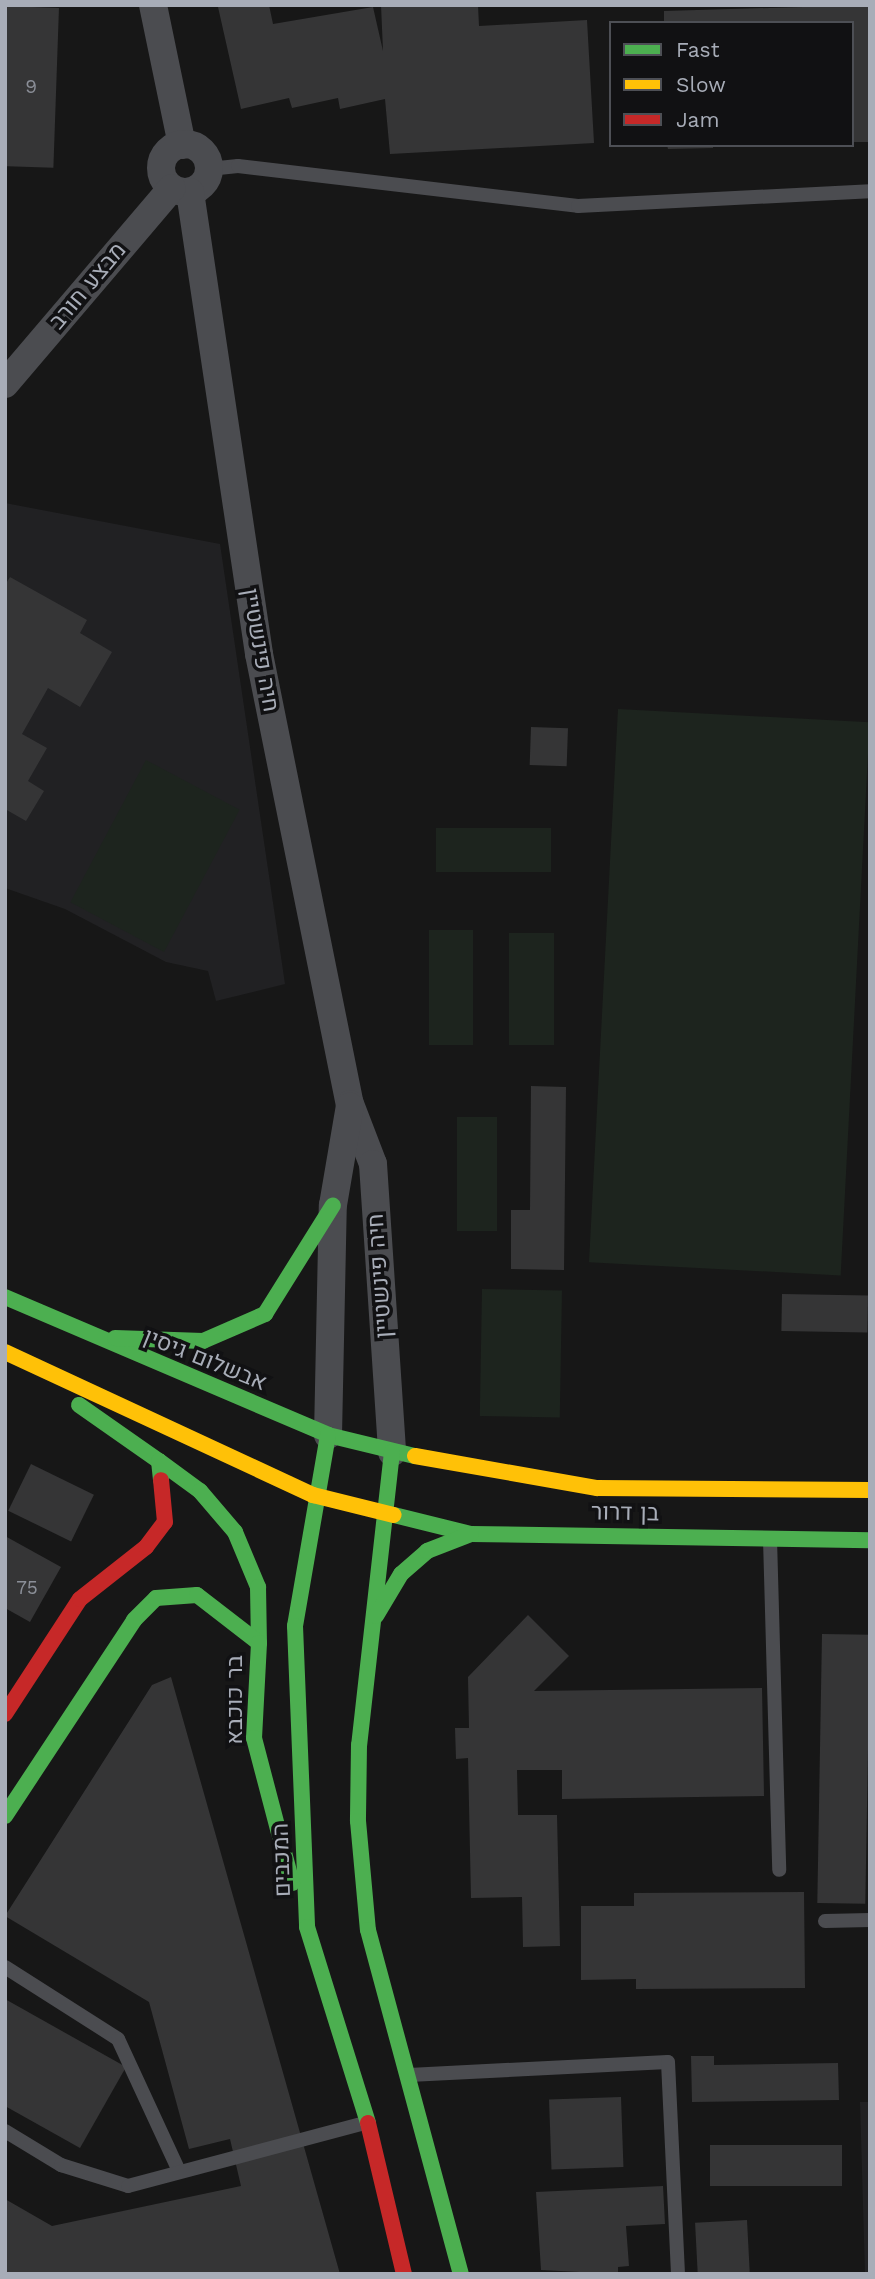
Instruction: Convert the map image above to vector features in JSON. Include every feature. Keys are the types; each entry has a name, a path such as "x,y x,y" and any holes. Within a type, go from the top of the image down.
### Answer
{"street":[{"path":"153,5 182,145"},
{"path":"182,145 198,148 209,169 204,183 181,190 162,175 163,159 182,145"},
{"name":"מבצע חורב","path":"5,384 181,190"},
{"name":"חיה פינשטיין","path":"181,190 259,654 350,1104 373,1164 392,1452"},
{"name":"חיה פינשטיין","path":"328,1434 334,1205 350,1104"},
{"path":"88,1337 203,1341 265,1314 334,1205"},
{"name":"אבשלום גיסין","path":"5,1297 88,1337 328,1434 392,1452"},
{"path":"12,1355 313,1495 382,1513"},
{"path":"12,1355 200,1491 234,1532 258,1587 259,1643"},
{"name":"המכבים","path":"328,1434 313,1495 295,1626 307,1927 368,2123 404,2274"},
{"path":"392,1452 382,1513 367,1670 358,1821 368,1930 404,2075 461,2274"},
{"name":"בן דרור","path":"392,1452 597,1488 870,1490"},
{"path":"5,1714 80,1599 146,1547 165,1522 159,1461"},
{"name":"בן דרור","path":"382,1513 471,1534 870,1540"},
{"path":"367,1670 378,1607 401,1574 427,1551 471,1534"},
{"name":"בר כוכבא","path":"5,1816 134,1620 156,1598 197,1594 259,1643 254,1738 307,1927"}],"lane":[{"path":"209,169 238,166 578,206 870,191"},
{"path":"770,1538 779,1870"},
{"path":"825,1921 870,1920"},
{"path":"5,1967 118,2039 179,2171"},
{"path":"404,2075 668,2062 678,2274"},
{"path":"5,2131 61,2165 128,2186 368,2123"}],"shaded area":[{"path":"5,503 220,544 285,984 216,1001 208,971 166,962 65,909 5,888"},
{"path":"618,709 870,722 841,1275 589,1262"},
{"path":"146,760 240,810 164,952 70,902"},
{"path":"436,828 551,828 551,872 436,872"},
{"path":"429,930 473,930 473,1045 429,1045"},
{"path":"509,933 554,933 554,1045 509,1045"},
{"path":"457,1117 497,1117 497,1231 457,1231"},
{"path":"482,1289 562,1290 560,1417 480,1416"},
{"path":"860,2102 870,2102 870,2274 865,2274"}],"building":[{"path":"269,5 273,24 373,7 383,51 381,5 478,5 479,26 587,20 594,143 390,154 385,99 340,109 338,98 292,108 289,98 241,109 218,7"},
{"path":"870,5 870,142 854,142 854,21 664,21 664,11"},
{"path":"5,6 59,8 53,168 5,166"},
{"path":"668,147 713,147 713,148"},
{"path":"10,577 87,620 80,633 112,652 80,707 48,688 22,734 47,748 28,781 44,791 26,821 5,809 5,585"},
{"path":"531,727 568,728 567,766 530,765"},
{"path":"531,1086 566,1087 564,1270 511,1269 511,1210 530,1210"},
{"path":"782,1294 868,1296 867,1332 781,1331"},
{"path":"31,1464 94,1495 71,1541 8,1511"},
{"path":"5,1536 61,1567 30,1622 5,1608"},
{"path":"528,1615 569,1656 534,1691 762,1688 764,1796 562,1799 562,1770 517,1770 518,1815 557,1815 560,1946 523,1947 522,1897 471,1898 468,1758 456,1759 455,1728 469,1728 468,1677"},
{"path":"822,1634 870,1635 865,1904 817,1903"},
{"path":"171,1677 340,2274 5,2274 5,2199 52,2226 241,2186 230,2139 189,2149 149,2002 5,1916 152,1685"},
{"path":"804,1892 805,1988 636,1989 636,1979 581,1980 581,1906 634,1906 634,1893"},
{"path":"5,1999 126,2067 80,2148 5,2106"},
{"path":"691,2056 714,2056 714,2065 838,2063 839,2100 692,2102"},
{"path":"621,2097 623,2167 551,2169 549,2100"},
{"path":"710,2145 842,2145 842,2186 710,2186"},
{"path":"663,2186 665,2224 626,2226 629,2266 618,2267 618,2274 541,2270 536,2192"},
{"path":"747,2220 750,2274 698,2274 695,2223"}],"traffic: fast":[{"path":"115,1338 203,1341 265,1314 333,1205"},
{"path":"5,1297 328,1435 415,1456"},
{"path":"79,1405 159,1461 161,1480"},
{"path":"328,1435 295,1626 307,1927 368,2123"},
{"path":"392,1452 359,1745 358,1821 368,1930 461,2274"},
{"path":"159,1461 200,1491 235,1532 258,1587 259,1643"},
{"path":"394,1515 471,1534 870,1540"},
{"path":"376,1616 401,1574 427,1551 471,1534"},
{"path":"5,1816 134,1620 156,1598 197,1595 259,1643 254,1738 292,1883"}],"traffic: slow":[{"path":"5,1352 313,1495 394,1515"},
{"path":"415,1456 597,1488 870,1490"}],"traffic: jam":[{"path":"5,1714 80,1599 146,1547 165,1522 161,1480"},
{"path":"368,2123 404,2274"}]}
